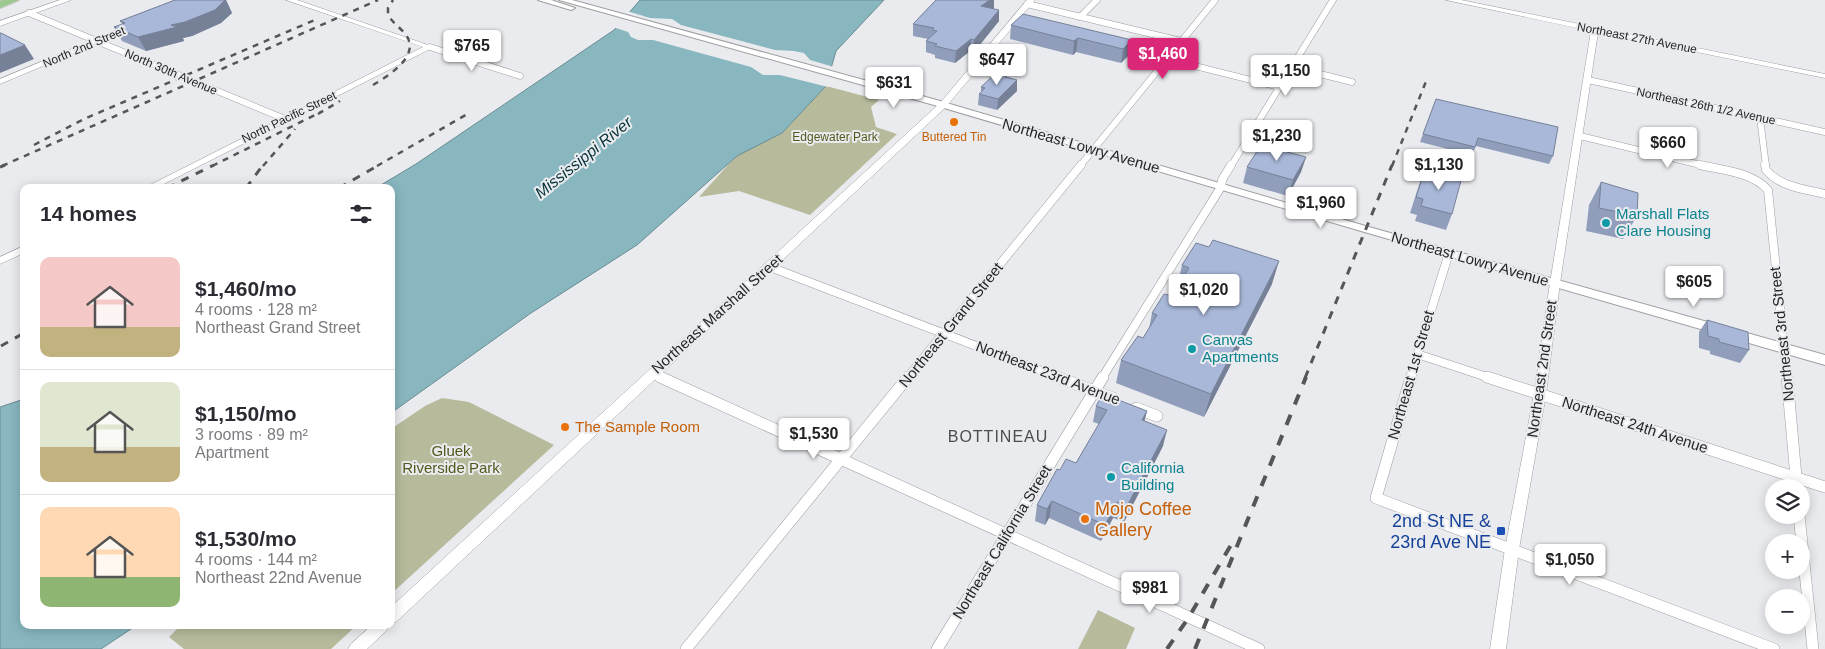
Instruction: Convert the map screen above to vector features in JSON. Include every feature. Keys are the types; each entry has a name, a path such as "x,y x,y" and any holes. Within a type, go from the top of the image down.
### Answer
{"highway":[{"path":"0,5 14,0"}],"main road":[{"path":"542,0 694,40"},
{"path":"563,0 694,40"},
{"name":"Northeast Lowry Avenue","path":"694,40 925,104 943,105 1221,187 1825,360"}],"street":[{"path":"0,24 67,0"},
{"path":"290,0 520,76"},
{"path":"1080,17 1097,0"},
{"name":"Northeast Grand Street","path":"686,649 943,333 1095,150 1097,144 1215,0"},
{"name":"Northeast California Street","path":"937,649 1221,187 1222,180 1333,0"},
{"name":"Northeast 27th Avenue","path":"1450,0 1825,76"},
{"path":"1029,2 1080,17 1181,41"},
{"name":"Northeast Marshall Street","path":"395,613 943,105 1029,2"},
{"name":"North 30th Avenue","path":"29,14 285,119"},
{"name":"North 2nd Street","path":"0,82 137,24"},
{"name":"Northeast 2nd Street","path":"1498,649 1512,550 1540,394 1555,283 1580,136 1595,30"},
{"name":"North Pacific Street","path":"156,184 430,47"},
{"path":"1168,59 1279,87"},
{"path":"1292,67 1352,82"},
{"name":"Northeast 26th 1/2 Avenue","path":"1588,80 1825,132"},
{"path":"1760,118 1766,170 1769,175 1789,185 1825,194"},
{"name":"Northeast 3rd Street","path":"1580,136 1747,176 1762,183 1768,190 1785,348 1796,479"},
{"path":"0,261 20,251"},
{"name":"Northeast 1st Street","path":"1448,252 1416,354 1376,498 1512,550"},
{"name":"Northeast 23rd Avenue","path":"770,267 1157,416"},
{"name":"Northeast 24th Avenue","path":"1416,354 1540,394 1787,479"},
{"path":"652,373 1259,649"},
{"name":"Northeast 24th Avenue","path":"1810,484 1825,487"},
{"path":"1801,524 1813,649"},
{"path":"1512,550 1774,649"},
{"path":"356,649 378,629"}],"green space":[{"name":"Edgewater Park","path":"826,86 879,100 871,107 876,127 897,134 810,215 739,191 699,197 737,155 782,133"},
{"name":"Gluek Riverside Park","path":"442,398 469,402 554,445 395,590 395,426 425,406"},
{"path":"1098,610 1135,628 1126,649 1078,649"},
{"path":"177,629 353,629 331,649 184,649 169,637"}],"water":[{"name":"Mississippi River","path":"640,0 884,0 836,51 826,86 782,133 737,156 637,245 531,313 395,410 395,184 383,184 416,164 614,30"},
{"path":"20,400 20,629 131,629 101,649 0,649 0,407"}],"pier":[{"path":"627,11 650,18 672,19 681,25 775,50 804,53 810,60 834,67 828,87 780,75 763,75 751,67 653,40 638,40 631,37 628,32 613,27"}],"building":[{"path":"175,0 225,0 215,10 185,22 171,25 177,27 138,37 114,27 125,23 120,21"},
{"path":"936,0 990,0 981,6 999,10 974,40 971,39 956,51 935,46 937,44 926,41 937,31 932,30 934,28 913,24"},
{"path":"1023,14 1132,40 1123,49 1078,38 1074,41 1011,25"},
{"path":"1,33 25,45 0,55"},
{"path":"997,72 1007,75 1005,77 1017,80 998,99 979,94 985,88 981,87"},
{"path":"1436,99 1558,127 1553,156 1478,138 1475,147 1423,134"},
{"path":"1261,145 1306,157 1293,180 1247,167"},
{"path":"1425,170 1462,177 1452,214 1421,206 1423,199 1416,197"},
{"path":"1601,182 1638,193 1637,216 1599,208"},
{"name":"Canvas Apartments","path":"1213,240 1279,261 1211,394 1121,360 1138,336 1143,338 1157,315 1152,313 1164,294 1172,296 1189,268 1182,265 1196,243 1209,247"},
{"path":"1707,320 1748,332 1749,350 1719,342 1719,339 1708,336"},
{"name":"California Building","path":"1103,394 1147,411 1142,420 1167,430 1127,506 1117,502 1105,525 1052,501 1047,509 1037,505 1057,469 1060,470 1066,459 1076,463 1107,410 1096,406"}],"railway":[{"path":"2,166 378,0"},
{"path":"373,85 394,71 406,58 409,50 410,43 406,35 388,14 388,8 393,0"},
{"path":"34,145 84,119 317,19"},
{"path":"1392,166 1427,79"},
{"path":"318,114 340,101"},
{"path":"212,166 323,111"},
{"path":"377,166 469,113"},
{"path":"263,166 295,129"},
{"path":"0,167 5,165"},
{"path":"175,184 214,165"},
{"path":"249,184 263,165"},
{"path":"346,184 379,165"},
{"path":"1305,378 1392,165"},
{"path":"1,346 20,335"},
{"path":"1195,649 1306,377"},
{"path":"1167,649 1189,617 1235,538"}],"place":[{"name":"Buttered Tin","path":"954,122"},
{"name":"Marshall Flats Clare Housing","path":"1606,223"},
{"name":"Canvas Apartments","path":"1192,349"},
{"name":"The Sample Room","path":"565,427"},
{"name":"California Building","path":"1111,477"},
{"name":"Mojo Coffee Gallery","path":"1085,519"},
{"name":"2nd St NE & 23rd Ave NE","path":"1501,531"}],"district":[{"name":"BOTTINEAU","path":"998,436"}]}
